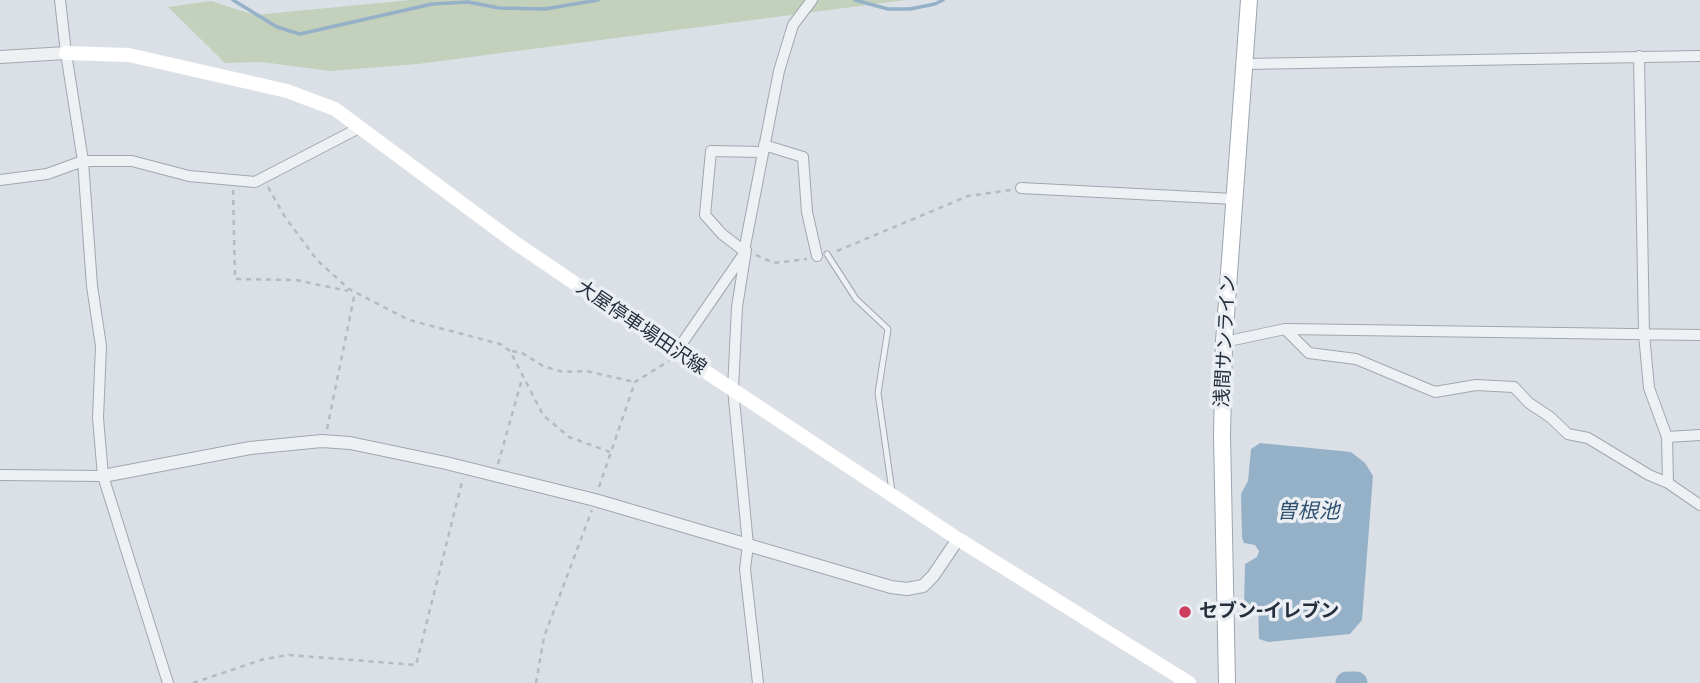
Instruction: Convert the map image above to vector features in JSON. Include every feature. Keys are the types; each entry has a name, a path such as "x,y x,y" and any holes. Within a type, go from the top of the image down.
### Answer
{"main road":[{"name":"浅間サンライン","path":"1227,683 1222,435 1224,342 1249,0"},
{"name":"大屋停車場田沢線","path":"66,53 129,55 287,91 335,109 514,242 676,352 958,539 1189,683"}],"street":[{"path":"60,0 83,161 92,286 101,346 97,418 103,477 168,683"},
{"path":"758,683 745,569 748,545 733,389 737,307 745,250 779,71 793,25 812,0"},
{"path":"0,57 66,53"},
{"path":"1245,64 1700,55"},
{"path":"1639,56 1644,334 1649,388 1667,437 1668,483"},
{"path":"0,180 47,174 83,161 132,161 189,176 255,182 359,128"},
{"path":"745,250 722,234 705,215 711,151 763,149 803,157 807,212 822,255"},
{"path":"1021,188 1234,199"},
{"path":"676,352 745,250"},
{"path":"1285,329 1309,353 1356,359 1435,392 1476,384 1514,387 1529,403 1550,417 1568,434 1588,438 1649,475 1668,483 1700,505"},
{"path":"1224,342 1285,329 1700,335"},
{"path":"1667,437 1700,435"},
{"path":"0,475 103,477 250,448 325,441 350,443 595,500 891,587 907,589 923,586 958,539"}],"lane":[{"path":"822,255 856,299 888,329 878,393 892,494"}],"path":[{"path":"262,177 285,217 317,260 355,292 409,320 500,344 543,366 564,372 586,371 635,382"},
{"path":"233,181 235,279 296,279 355,292"},
{"path":"745,250 774,263 822,255 844,249 968,196 1021,188"},
{"path":"325,441 355,292"},
{"path":"510,351 543,415 569,437 610,452"},
{"path":"536,683 544,637 635,382 668,363 676,352"},
{"path":"494,477 523,378"},
{"path":"193,683 264,659 289,655 416,665 465,469"}],"green space":[{"path":"410,0 905,0 418,64 330,71 262,62 225,63 168,7 211,1 255,15"}],"water":[{"name":"曽根池","path":"1260,443 1351,452 1365,463 1373,476 1362,620 1350,634 1268,642 1259,639 1258,607 1244,607 1245,564 1257,557 1259,551 1255,545 1244,543 1242,538 1241,494 1248,481 1251,449"}],"waterway":[{"path":"233,0 277,27 300,34 432,4 468,2 499,8 545,9 598,0"},
{"path":"855,0 888,9 910,9 943,0"},
{"path":"1347,683 1356,683"}],"place":[{"name":"セブン-イレブン","path":"1185,612"}]}
